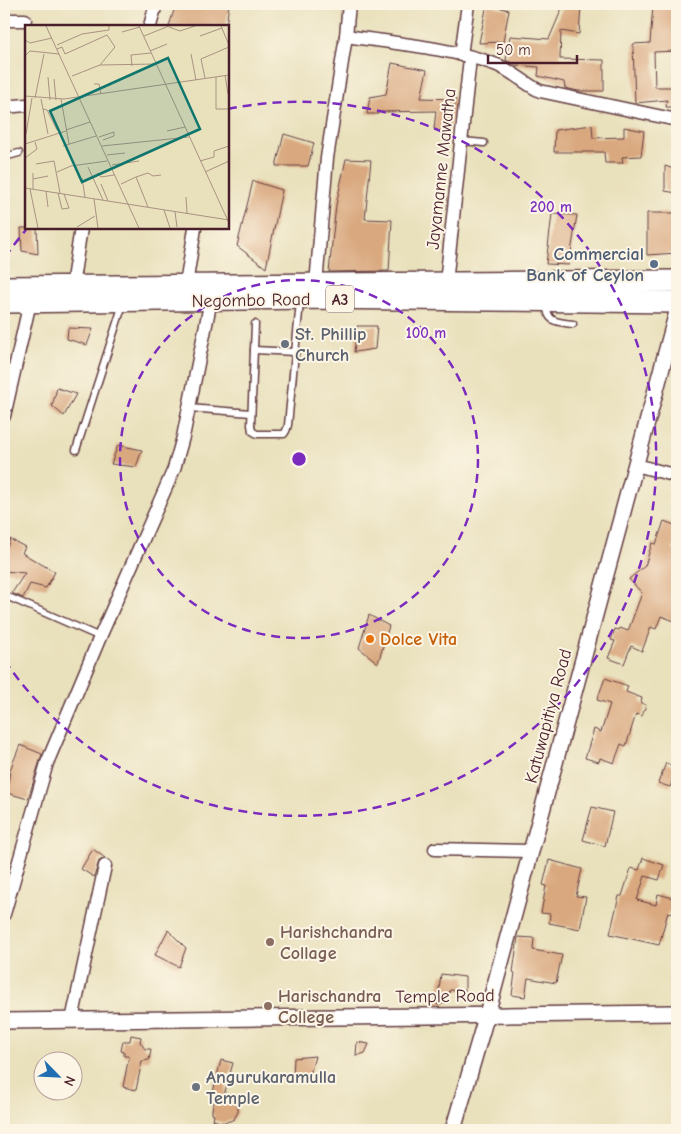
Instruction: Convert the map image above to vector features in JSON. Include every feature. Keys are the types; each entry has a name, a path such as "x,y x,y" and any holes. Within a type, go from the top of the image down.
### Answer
{"highway":[{"name":"Negombo Road","path":"4,302 124,301 316,284 677,281"},
{"name":"Negombo Road","path":"4,287 186,285 212,293 300,299 677,302"}],"street":[{"path":"150,25 156,4"},
{"path":"316,284 327,158 346,36 349,4"},
{"name":"Jayamanne Mawatha","path":"446,283 462,141 468,4"},
{"path":"4,20 26,20"},
{"path":"346,36 466,56 496,65 513,73 540,91 677,120"},
{"path":"4,107 25,106"},
{"path":"72,286 81,229"},
{"path":"186,285 195,229"},
{"path":"4,914 46,763 174,469 189,408 212,293"},
{"path":"4,416 30,302"},
{"name":"Katuwapitiya Road","path":"453,1130 487,1014 677,312"},
{"path":"636,465 677,476"},
{"path":"435,849 531,851"},
{"path":"72,1020 105,866"},
{"name":"Temple Road","path":"4,1021 676,1010"}],"lane":[{"path":"462,141 484,143"},
{"path":"4,157 19,153"},
{"path":"255,324 251,413 252,431 257,434 284,434 286,431 300,299"},
{"path":"547,300 546,312 548,316 560,322 573,324"},
{"path":"76,450 124,301"},
{"path":"254,350 295,352"},
{"path":"189,408 251,413"},
{"path":"4,595 100,637"}],"building":[{"path":"176,4 229,4 226,25 169,25"},
{"path":"487,4 509,10 503,42 479,43"},
{"path":"677,4 677,51 654,52 655,87 677,87 677,107 666,107 667,100 635,103 633,44 650,43 653,5"},
{"path":"563,6 581,6 579,34 561,31 560,59 604,60 604,91 578,91 565,88 564,82 538,76 539,67 515,65 506,60 510,36 549,39"},
{"path":"392,63 427,70 421,98 456,99 449,134 434,129 436,111 378,112 378,114 367,114 370,97 386,94"},
{"path":"592,125 593,138 624,137 624,127 644,131 641,156 622,157 623,163 605,163 604,152 554,152 555,130"},
{"path":"284,134 314,143 308,166 276,166"},
{"path":"346,159 371,160 365,219 392,220 389,271 329,272 336,205"},
{"path":"665,166 677,170 677,193 665,191"},
{"path":"253,181 282,190 266,268 237,246"},
{"path":"647,213 677,213 677,253 647,255"},
{"path":"552,214 577,215 569,265 546,264"},
{"path":"21,228 37,229 38,254 22,251"},
{"path":"357,326 377,326 375,349 354,352"},
{"path":"68,328 93,329 87,345 67,339"},
{"path":"57,388 76,394 64,416 52,406"},
{"path":"118,445 142,450 136,467 111,464"},
{"path":"664,521 677,526 677,537 673,550 677,552 677,569 674,580 677,581 677,622 661,616 656,629 651,627 642,651 631,646 624,664 608,658 615,641 611,640 615,629 619,630 620,628 628,631 642,593 629,579 645,566 652,543 656,544"},
{"path":"10,539 25,547 22,553 55,572 46,588 30,584 23,598 12,593 25,573 4,571 4,556"},
{"path":"369,615 389,626 378,663 359,648"},
{"path":"605,678 628,686 626,692 642,698 641,703 646,705 642,716 636,714 626,746 621,744 614,763 600,758 599,762 585,758 594,729 601,732 610,704 597,700"},
{"path":"20,745 42,754 28,799 7,793 10,770"},
{"path":"666,763 677,768 670,787 658,783"},
{"path":"592,807 613,812 605,846 583,840"},
{"path":"93,849 105,858 99,861 94,877 81,869"},
{"path":"643,858 664,865 659,880 645,876 637,900 656,905 658,894 677,899 677,914 668,912 659,945 610,934 619,896 622,896 631,868 639,870"},
{"path":"549,860 582,869 576,896 586,897 580,929 549,923 550,914 541,913 546,886 543,885"},
{"path":"168,930 186,948 179,967 155,955"},
{"path":"518,937 534,938 533,950 562,955 556,983 528,978 525,997 512,995"},
{"path":"441,974 465,977 465,991 450,990 446,1003 437,1005"},
{"path":"131,1035 141,1037 140,1042 145,1049 151,1049 149,1060 142,1061 136,1090 123,1087 129,1056 124,1056 124,1052 121,1051 123,1041 130,1041"},
{"path":"357,1042 369,1044 365,1053 356,1056"},
{"path":"315,1056 310,1075 293,1077 294,1058"},
{"path":"221,1060 233,1063 224,1095 230,1096 230,1100 235,1100 238,1107 238,1112 234,1119 224,1123 213,1120 214,1115 212,1114 216,1093 213,1092"}],"place":[{"name":"Commercial Bank of Ceylon","path":"654,264"},
{"name":"St. Phillip Church","path":"285,344"},
{"name":"Dolce Vita","path":"370,639"},
{"name":"Harishchandra Collage","path":"270,942"},
{"name":"Harischandra College","path":"268,1006"},
{"name":"Angurukaramulla Temple","path":"196,1087"}]}
